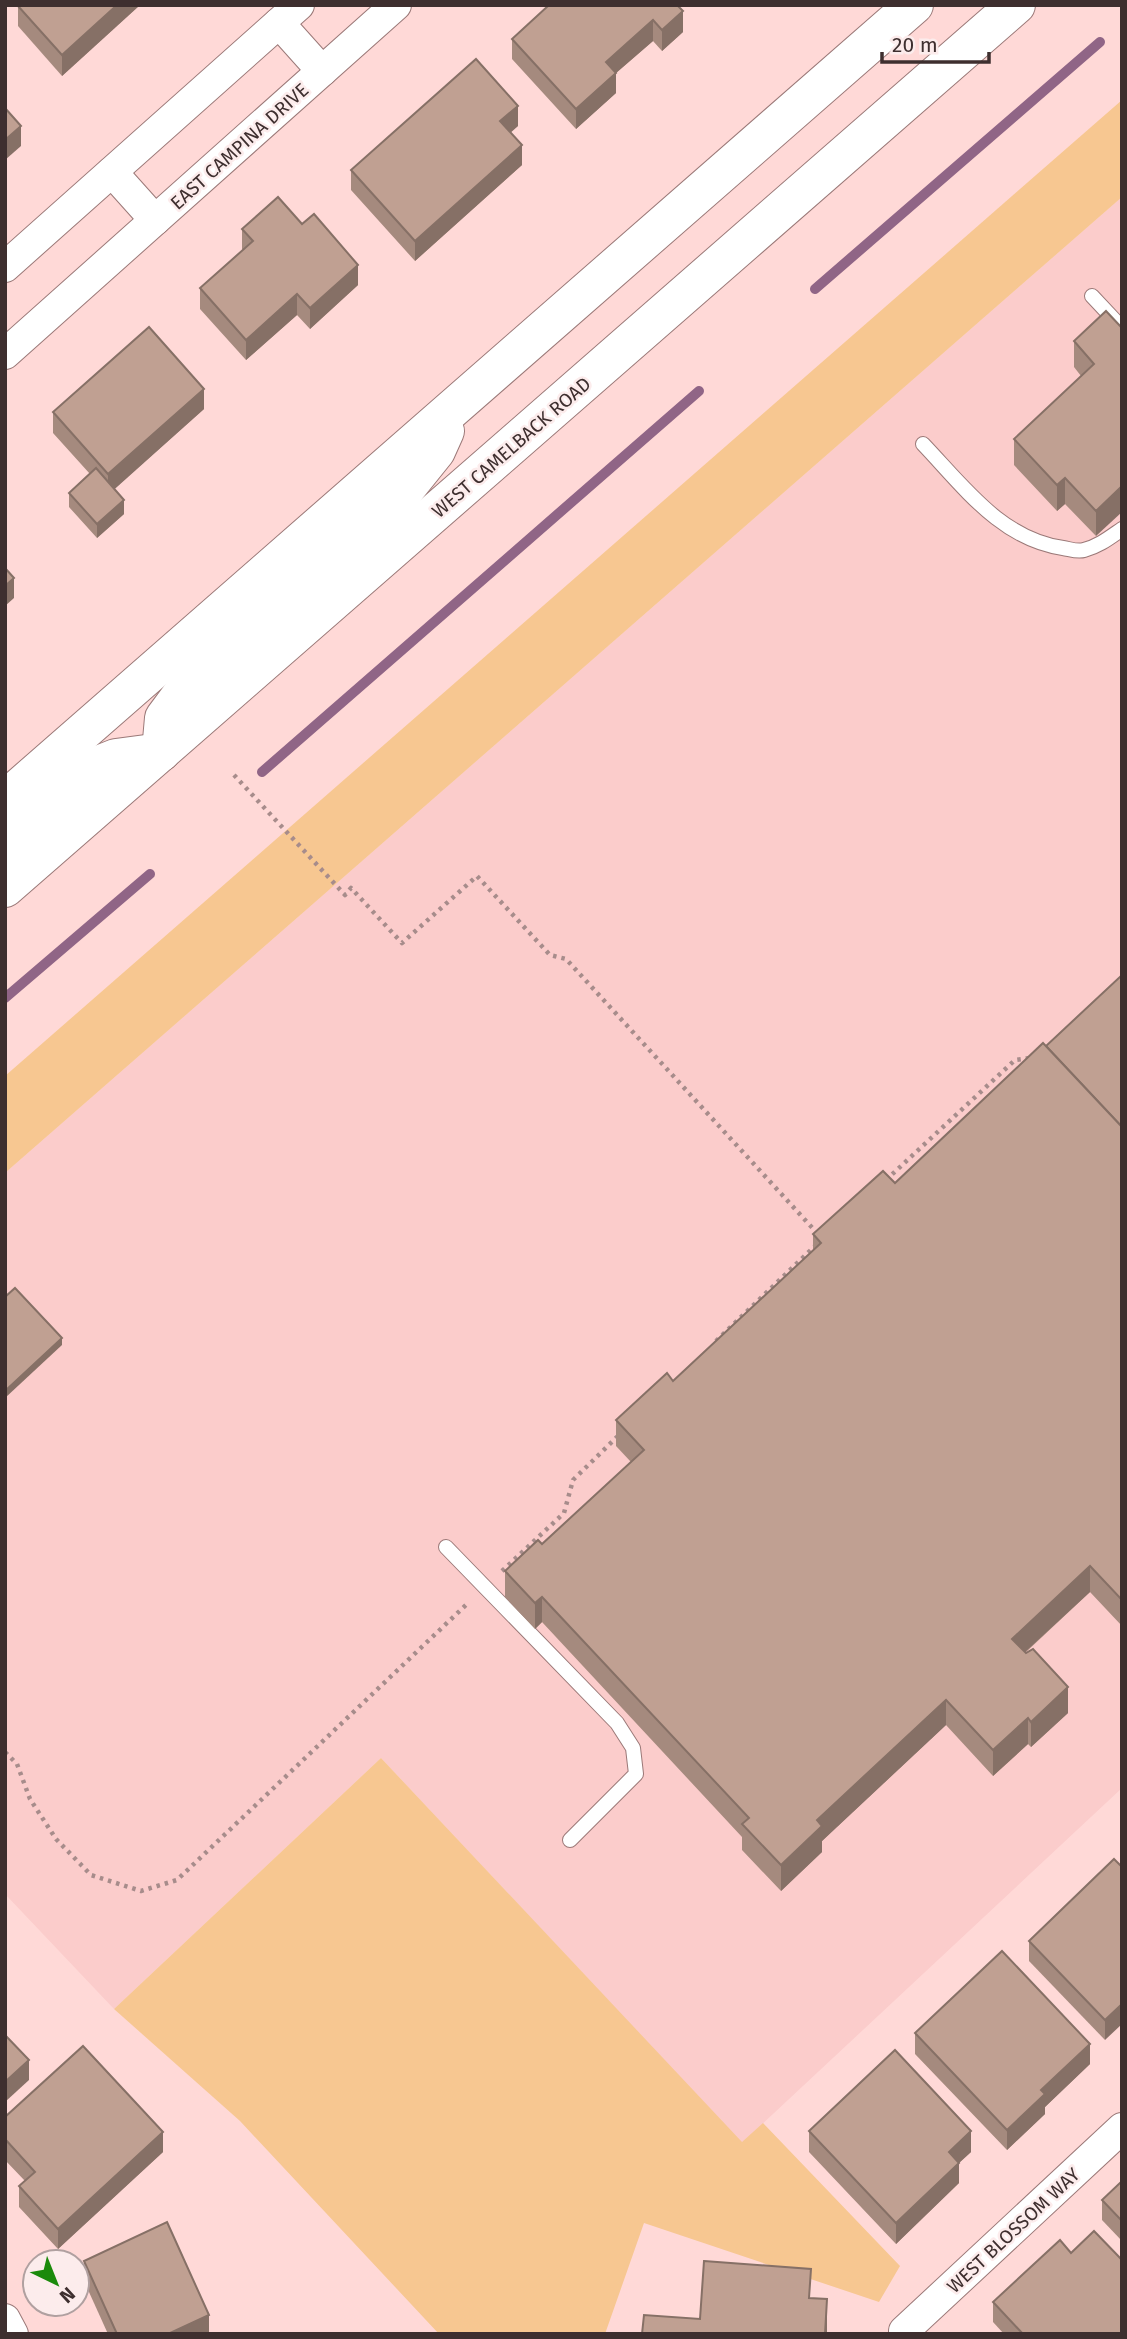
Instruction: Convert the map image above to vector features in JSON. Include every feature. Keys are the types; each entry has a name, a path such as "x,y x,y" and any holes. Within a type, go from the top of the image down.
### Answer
{"main road":[{"path":"5,800 914,5"},
{"name":"WEST CAMELBACK ROAD","path":"5,888 1016,5"},
{"path":"5,844 96,766 116,758 161,752 164,718 190,682 387,512 436,451 455,408"}],"street":[{"name":"EAST CAMPINA DRIVE","path":"5,354 396,5"},
{"name":"EAST CAMPINA DRIVE","path":"5,267 289,14 322,71"},
{"name":"EAST CAMPINA DRIVE","path":"112,172 155,220"},
{"name":"WEST BLOSSOM WAY","path":"905,2333 1122,2128"},
{"path":"5,2319 13,2334"}],"lane":[{"path":"1091,296 1122,328"},
{"path":"923,444 1003,526 1021,537 1044,546 1080,551 1100,545 1122,529"},
{"path":"446,1547 617,1723 633,1748 636,1774 570,1840"}],"path":[{"path":"234,775 345,895 351,888 402,943 477,876 550,955 566,959 822,1239 712,1345"},
{"path":"883,1182 1015,1060 1039,1056"},
{"path":"5,1752 17,1763 30,1799 56,1839 91,1875 141,1891 177,1880 564,1513 573,1480 622,1432"}],"shaded area":[{"path":"1122,100 1122,197 5,1173 5,1076"},
{"path":"1122,197 1122,1788 742,2143 381,1758 114,2009 5,1894 5,1173"},
{"path":"381,1758 742,2142 763,2123 900,2266 879,2302 644,2223 605,2334 439,2334 240,2121 114,2009"}],"building":[{"path":"19,5 117,5 62,55"},
{"path":"549,5 677,5 683,11 662,30 653,20 606,62 616,73 576,109 512,39"},
{"path":"476,59 518,106 500,121 522,145 415,241 351,170"},
{"path":"5,108 21,126 5,140"},
{"path":"278,197 302,224 314,214 358,265 310,308 297,294 246,340 200,288 253,241 242,229"},
{"path":"1106,311 1122,328 1122,486 1096,511 1065,478 1057,485 1014,439 1094,364 1074,341"},
{"path":"149,327 204,389 108,474 53,412"},
{"path":"96,468 124,500 97,524 69,493"},
{"path":"5,568 14,578 5,586"},
{"path":"1122,975 1122,1127 1046,1046"},
{"path":"1043,1043 1122,1127 1122,1600 1090,1566 1012,1639 1026,1653 1033,1649 1068,1687 1031,1722 1028,1718 993,1750 946,1700 817,1820 822,1826 781,1865 742,1824 749,1818 542,1597 535,1603 505,1571 538,1540 542,1544 644,1450 616,1420 667,1373 673,1381 821,1243 813,1234 883,1171 895,1183"},
{"path":"15,1288 62,1338 5,1391 5,1297"},
{"path":"1114,1859 1122,1867 1122,2004 1105,2020 1029,1941"},
{"path":"1002,1951 1090,2044 1041,2090 1045,2094 1007,2130 915,2033"},
{"path":"5,2035 29,2060 5,2082"},
{"path":"83,2046 163,2132 58,2229 19,2186 35,2172 5,2139 5,2117"},
{"path":"895,2050 971,2131 949,2152 959,2163 896,2223 809,2131"},
{"path":"1122,2181 1122,2221 1102,2200"},
{"path":"167,2222 209,2315 168,2334 117,2334 91,2276 91,2258"},
{"path":"1094,2231 1122,2260 1122,2334 1023,2334 993,2302 1060,2240 1071,2253"},
{"path":"704,2261 811,2269 809,2298 827,2299 825,2334 642,2334 644,2315 700,2319"}],"waterway":[{"path":"815,289 1100,42"},
{"path":"262,772 699,391"},
{"path":"5,998 150,874"}]}
